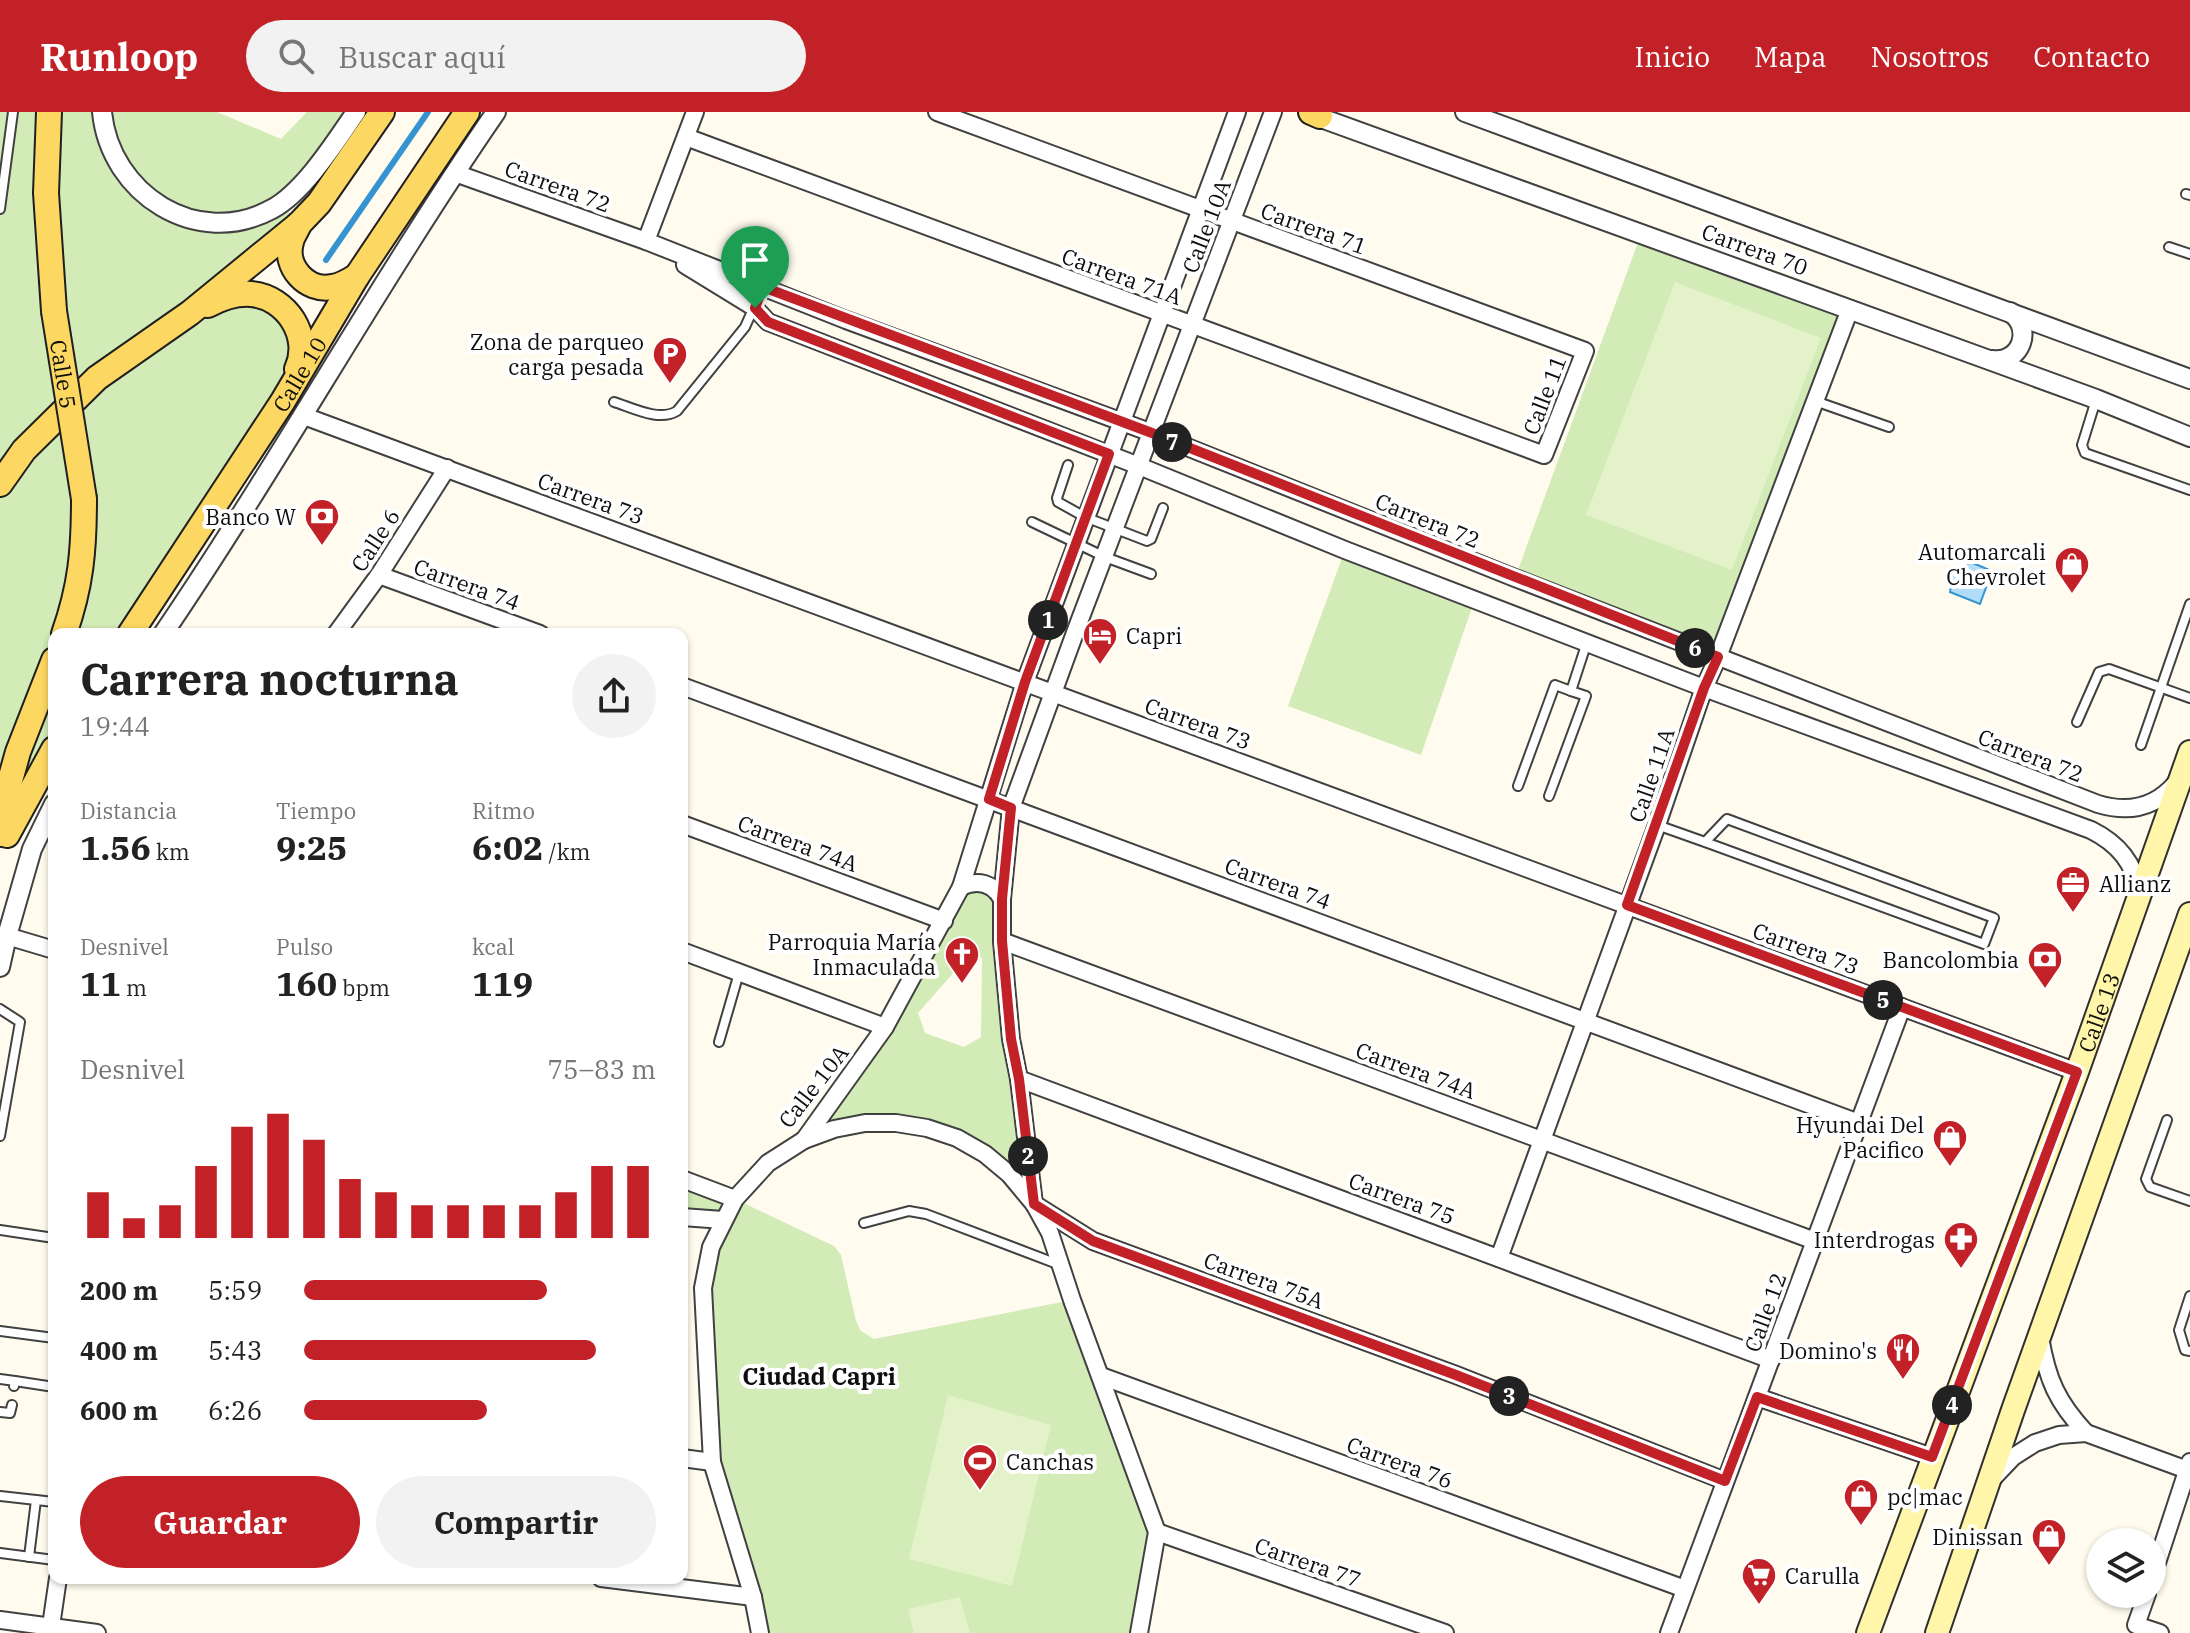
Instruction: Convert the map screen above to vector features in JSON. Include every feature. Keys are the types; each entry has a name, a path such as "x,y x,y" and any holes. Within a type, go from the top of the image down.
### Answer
{"main road":[{"name":"Calle 5","path":"49,112 46,193 54,311 84,499 81,572 66,628"},
{"path":"0,484 24,450 97,378 190,313 299,224 319,203 332,166 382,112"},
{"name":"Calle 10","path":"134,628 283,401 357,276 467,112"},
{"path":"299,224 290,243 290,257 294,270 304,281 316,287 330,288 357,276"},
{"path":"190,313 217,300 252,294 271,300 286,311 297,327 302,345 300,364 283,401"},
{"path":"0,834 6,795 18,752 48,675"},
{"path":"0,848 48,759"},
{"name":"Calle 13","path":"1868,1633 2077,1072 2186,761"},
{"path":"1937,1633 2190,914"}],"street":[{"path":"102,112 114,158 139,190 177,214 221,223 255,217 273,209 299,186 332,166 356,112"},
{"name":"Calle 10","path":"167,628 496,112"},
{"path":"646,241 695,112"},
{"name":"Carrera 71","path":"937,112 1585,351"},
{"name":"Calle 10A","path":"760,1633 753,1597 712,1462 703,1288 711,1247 735,1199 768,1163 804,1140 885,1027 961,887 1025,682 1237,112"},
{"name":"Calle 10A","path":"1139,1633 1157,1532 1050,1233 1034,1204 1019,1079 1011,1039 1002,941 1002,899 1011,808 1273,112"},
{"name":"Carrera 70","path":"1465,112 2190,379"},
{"name":"Carrera 70","path":"1311,113 2096,399 2190,437"},
{"name":"Carrera 71A","path":"686,137 1544,455"},
{"name":"Carrera 72","path":"455,173 646,241 1152,433 1718,657 2114,809 2131,809 2162,797 2174,786 2186,761"},
{"name":"Carrera 72","path":"646,241 755,308 768,322 1704,688 2091,830 2115,845 2124,855 2132,867 2140,894"},
{"name":"Calle 11A","path":"1499,1258 1704,688 1850,309"},
{"path":"1989,360 2009,358 2022,343 2024,333 2021,323 2006,310"},
{"name":"Calle 11","path":"1544,455 1585,351"},
{"name":"Carrera 73","path":"304,416 2077,1072"},
{"name":"Calle 6","path":"340,628 379,575 447,468"},
{"name":"Carrera 74","path":"379,575 524,628"},
{"name":"Carrera 74","path":"688,688 1859,1123"},
{"path":"0,967 32,849 48,816"},
{"name":"Carrera 74A","path":"688,826 944,921"},
{"path":"961,887 981,882 994,888 1002,899"},
{"path":"7,936 48,948"},
{"name":"Carrera 74A","path":"1002,941 1815,1241"},
{"path":"688,953 885,1027"},
{"name":"Calle 12","path":"1669,1633 1902,1007"},
{"name":"Carrera 75","path":"1019,1079 1771,1360"},
{"name":"Carrera 75A","path":"804,1140 834,1129 865,1123 896,1123 927,1128 957,1138 985,1154 1009,1174 1034,1204 1093,1241 1456,1375 1725,1481"},
{"path":"688,1181 735,1199"},
{"path":"688,1217 723,1220"},
{"path":"2040,1337 2053,1390 2067,1413 2086,1433"},
{"name":"Carrera 76","path":"1101,1376 1685,1589"},
{"path":"1757,1397 1932,1457"},
{"path":"1988,1484 2013,1457 2035,1443 2059,1435 2086,1433 2189,1467 2166,1536"},
{"path":"688,1459 712,1462"},
{"name":"Carrera 77","path":"1157,1532 1445,1633"},
{"path":"50,1630 57,1584"},
{"path":"649,1584 753,1597"},
{"path":"2142,1608 2136,1625 2160,1633"},
{"path":"0,1620 50,1630 97,1633"}],"lane":[{"path":"0,209 13,112"},
{"path":"2169,247 2190,254"},
{"path":"614,402 660,416 669,416 677,411 745,327 763,287"},
{"path":"2096,399 2082,445 2085,453 2190,490"},
{"path":"1815,401 1889,427"},
{"path":"1068,465 1058,502 1085,517 1150,540 1163,508"},
{"path":"1032,522 1105,557 1151,574"},
{"path":"2141,745 2190,604"},
{"path":"1571,691 1587,642"},
{"path":"2077,722 2099,672 2104,670 2109,669 2190,698"},
{"path":"1518,786 1555,685 1586,696 1549,796"},
{"path":"1657,825 1984,944 1994,918 1727,819 1705,842"},
{"path":"719,1042 739,973"},
{"path":"0,1009 20,1022 0,1136"},
{"path":"2167,1120 2146,1179 2150,1187 2190,1201"},
{"path":"864,1223 909,1211 926,1214 1060,1265"},
{"path":"0,1230 48,1237"},
{"path":"2190,1296 2179,1330 2185,1350 2190,1351"},
{"path":"0,1331 48,1337"},
{"path":"0,1379 15,1384 48,1387"},
{"path":"0,1412 10,1413 12,1405"},
{"path":"0,1496 48,1501"},
{"path":"29,1557 36,1500"},
{"path":"0,1553 48,1559"}],"green space":[{"path":"0,112 217,112 281,139 307,112 356,112 281,203 299,224 194,310 271,300 300,364 134,628 48,628 48,759 0,848"},
{"path":"1641,234 1850,309 1718,657 1515,578"},
{"path":"1675,282 1821,338 1732,570 1586,515"},
{"path":"1345,550 1475,599 1421,755 1288,706"},
{"path":"961,887 994,888 1034,1204 985,1154 896,1123 804,1140 885,1027","holes":["971,953 982,958 981,1037 964,1047 925,1033 918,1013"]},
{"path":"688,1181 735,1199 834,1246 841,1255 856,1321 861,1331 874,1339 1072,1300 1157,1532 1139,1633 760,1633 712,1462 704,1325 722,1221 688,1218"},
{"name":"Canchas","path":"948,1395 1051,1425 1012,1586 909,1559"},
{"path":"960,1597 970,1633 914,1633 908,1609"}],"water":[{"path":"1968,561 1992,571 1980,604 1950,592 1953,573 1965,575"}],"waterway":[{"path":"326,260 428,112"}],"place":[{"name":"Zona de parqueo carga pesada","path":"670,385"},
{"name":"Banco W","path":"322,547"},
{"name":"Automarcali Chevrolet","path":"2072,595"},
{"name":"Capri","path":"1100,666"},
{"name":"Allianz","path":"2073,914"},
{"name":"Parroquia María Inmaculada","path":"962,985"},
{"name":"Bancolombia","path":"2045,990"},
{"name":"Hyundai Del Pacifico","path":"1950,1168"},
{"name":"Interdrogas","path":"1961,1270"},
{"name":"Domino's","path":"1903,1381"},
{"name":"Canchas","path":"980,1492"},
{"name":"pc|mac","path":"1861,1527"},
{"name":"Dinissan","path":"2049,1567"},
{"name":"Carulla","path":"1759,1606"}],"district":[{"name":"Ciudad Capri","path":"819,1376"}],"route":[{"path":"763,287 1152,433 1718,657 1704,688 1627,905 2077,1072 1932,1457 1757,1397 1725,1481 1456,1375 1093,1241 1034,1204 1019,1079 1011,1039 1002,941 1002,899 1011,808 989,799 1025,682 1109,454 768,322 755,308 763,287"}]}
